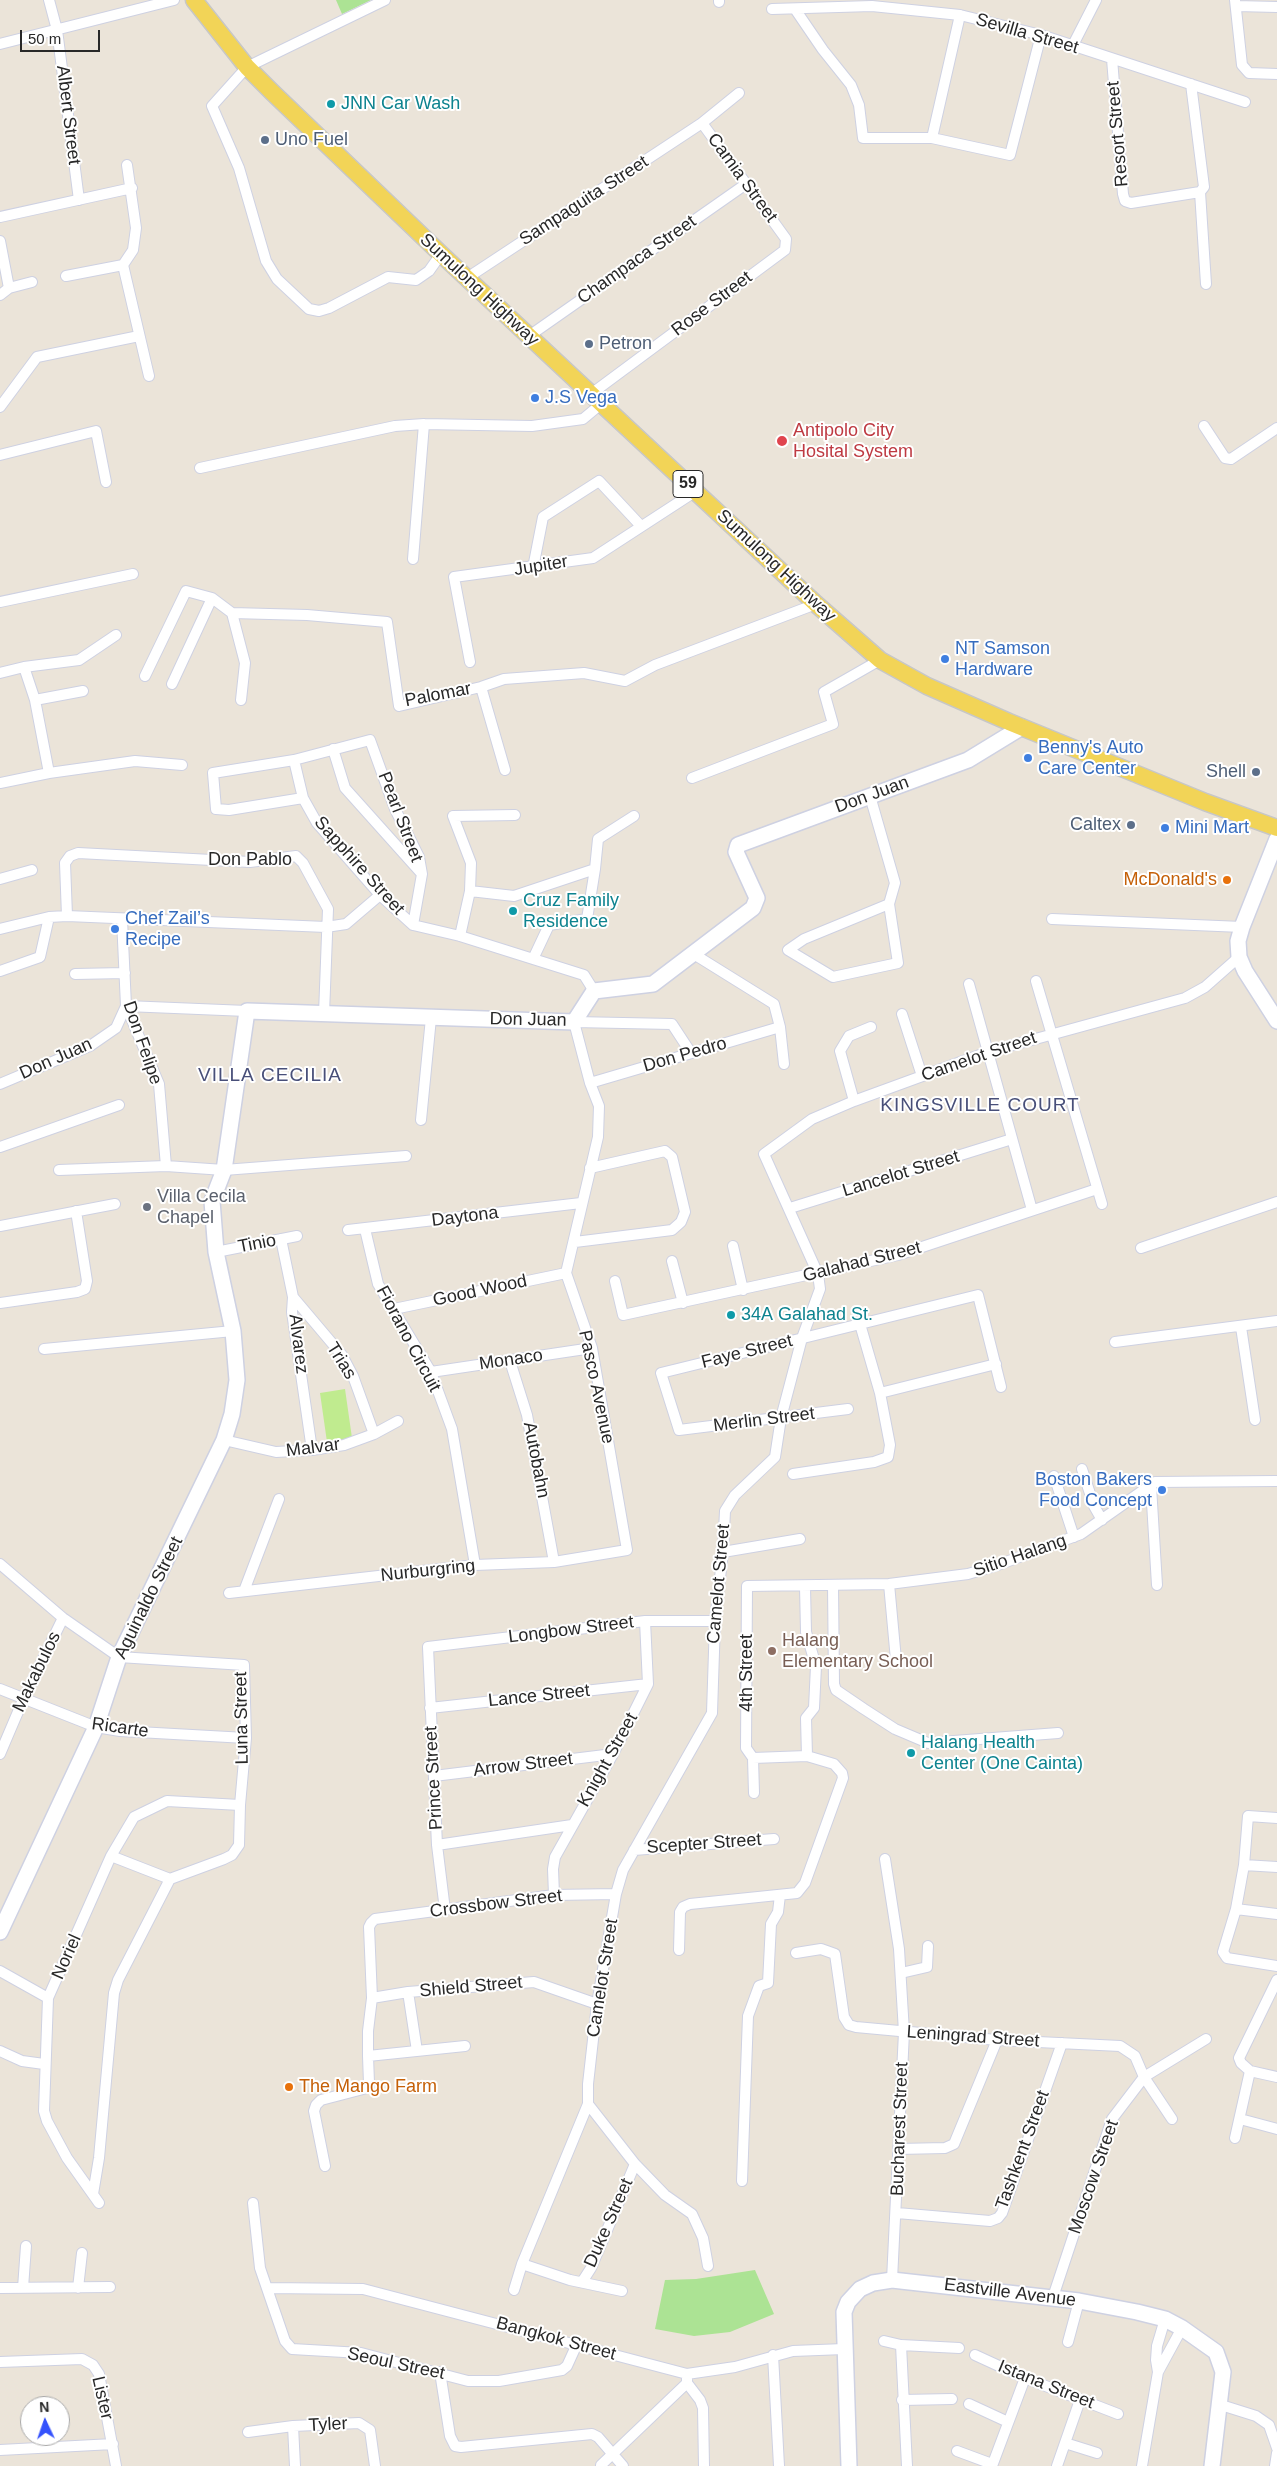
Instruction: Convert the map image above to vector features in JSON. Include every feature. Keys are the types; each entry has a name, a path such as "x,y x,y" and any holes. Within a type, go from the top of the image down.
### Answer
{"main road":[{"name":"Sumulong Highway","path":"194,0 247,67 441,254 816,604 880,660 927,686 1022,727 1205,802 1277,828"}],"street":[{"name":"Albert Street","path":"49,0 57,30 78,200"},
{"path":"0,44 174,0"},
{"path":"385,0 247,67 212,106 239,168 266,261 277,279 309,309 319,311 329,308 388,277 416,280 429,271 441,254"},
{"path":"1073,45 1096,0"},
{"path":"1277,7 1236,3 1242,64 1249,73 1277,74"},
{"name":"Sevilla Street","path":"772,9 872,6 960,15 1041,35 1245,102"},
{"path":"795,9 823,50 851,85 859,105 863,138 932,138 1010,155 1041,35"},
{"path":"932,138 960,15"},
{"name":"Resort Street","path":"1112,59 1125,201 1131,203 1200,192"},
{"path":"1191,84 1204,181 1204,187 1200,192 1206,284"},
{"name":"Camia Street","path":"739,93 702,123 786,239 785,250"},
{"name":"Sampaguita Street","path":"467,278 702,123"},
{"path":"66,276 123,264 133,250 136,228 128,165"},
{"name":"Champaca Street","path":"529,336 746,184"},
{"path":"0,217 132,188"},
{"path":"0,241 9,288"},
{"name":"Rose Street","path":"200,468 395,426 424,424 532,426 583,419 596,399 785,250"},
{"path":"123,264 148,376"},
{"path":"0,295 9,288 32,282"},
{"path":"0,407 37,357 139,336"},
{"path":"413,559 424,424"},
{"path":"1204,426 1225,458 1231,459 1277,428"},
{"path":"0,455 96,431 106,482"},
{"path":"533,568 543,517 599,481 641,526"},
{"name":"Jupiter","path":"470,662 454,577 533,568 593,558 696,491"},
{"path":"0,602 133,574"},
{"path":"145,676 186,591 212,598 232,613 246,663 241,700"},
{"path":"172,684 212,598"},
{"name":"Palomar","path":"232,613 387,622 399,706 480,687 504,679 584,673 625,681 655,665 816,604"},
{"path":"0,673 24,667 79,660 116,635"},
{"path":"692,778 833,724 824,692 880,660"},
{"path":"24,667 35,700 49,773"},
{"path":"480,687 505,770"},
{"path":"35,700 83,691"},
{"name":"Don Juan","path":"0,1084 90,1046 116,1028 126,1006 574,1022 594,991 653,984 753,908 757,898 736,852 738,844 968,760 1022,727"},
{"name":"Pearl Street","path":"333,749 370,740 395,809 419,857 422,874 413,925"},
{"path":"303,798 228,810 216,810 214,806 214,773 294,760 333,749 345,788 422,874"},
{"name":"Sapphire Street","path":"294,760 303,798 317,823 380,895 413,925 460,936 584,975 594,991"},
{"path":"0,783 49,773 135,761 182,765"},
{"path":"870,796 895,883 889,904 898,963 833,977 788,950 804,939 889,904"},
{"path":"460,936 470,891 471,863 454,816 515,816"},
{"path":"533,959 549,926 586,919 598,840 634,816"},
{"path":"1277,839 1238,941 1239,957 1277,1022"},
{"name":"Don Pablo","path":"67,916 65,863 70,856 78,853 250,862 296,856 303,863 328,909 324,1014"},
{"path":"470,891 514,896 595,869"},
{"path":"0,879 32,870"},
{"path":"0,929 48,918 67,916 326,927 346,924 380,895"},
{"path":"0,971 40,957 48,918"},
{"name":"Don Felipe","path":"122,919 126,1006 158,1084 166,1166"},
{"path":"1052,919 1242,927"},
{"path":"692,953 774,1004 780,1027 784,1064"},
{"name":"Camelot Street","path":"514,2290 522,2264 588,2104 588,2084 597,2004 616,1894 623,1870 712,1713 715,1621 723,1552 725,1511 735,1495 775,1457 781,1418 802,1338 820,1289 818,1274 790,1208 764,1154 812,1119 854,1101 988,1052 1185,998 1205,986 1239,957"},
{"path":"75,974 124,973"},
{"path":"1036,981 1053,1033 1102,1204"},
{"path":"969,984 1032,1210"},
{"name":"Aguinaldo Street","path":"0,1932 96,1727 119,1656 224,1440 232,1414 237,1380 233,1331 216,1252 212,1201 224,1170 247,1011"},
{"path":"902,1014 922,1076"},
{"path":"422,1120 431,1018"},
{"path":"566,1273 575,1242 581,1203 598,1137 600,1106 590,1083 574,1022 672,1024 691,1053"},
{"name":"Don Pedro","path":"590,1083 780,1027"},
{"path":"854,1101 840,1051 849,1036 871,1027"},
{"path":"0,1147 119,1105"},
{"name":"Lancelot Street","path":"790,1208 1012,1140"},
{"path":"575,1242 672,1230 681,1222 685,1212 672,1157 665,1151 590,1168"},
{"path":"59,1170 166,1166 224,1170 406,1156"},
{"name":"Galahad Street","path":"615,1282 623,1316 898,1255 1097,1189"},
{"path":"1141,1248 1277,1202"},
{"name":"Daytona","path":"348,1230 581,1203"},
{"path":"0,1226 116,1204"},
{"path":"0,1303 77,1292 85,1289 87,1281 76,1211"},
{"name":"Fiorano Circuit","path":"365,1229 378,1284 431,1372 452,1429 475,1565"},
{"name":"Tinio","path":"216,1252 298,1236"},
{"name":"Alvarez","path":"281,1239 293,1298 292,1312 312,1450"},
{"path":"733,1246 743,1290"},
{"path":"672,1261 683,1303"},
{"name":"Good Wood","path":"394,1309 566,1273"},
{"name":"Pasco Avenue","path":"566,1273 592,1348 627,1550"},
{"name":"Faye Street","path":"679,1430 661,1373 978,1295 996,1364"},
{"name":"Trias","path":"293,1298 342,1355 353,1376 374,1434"},
{"path":"1115,1342 1277,1322"},
{"path":"793,1474 874,1462 888,1457 890,1445 880,1393 860,1324"},
{"path":"1241,1327 1255,1420"},
{"path":"44,1349 233,1331"},
{"name":"Monaco","path":"431,1372 592,1348"},
{"name":"Autobahn","path":"510,1360 527,1415 554,1562"},
{"path":"880,1393 996,1364 1001,1387"},
{"name":"Merlin Street","path":"679,1430 848,1409"},
{"name":"Malvar","path":"224,1440 276,1452 312,1450 344,1445 374,1434 398,1421"},
{"path":"1082,1469 1094,1506 1102,1520"},
{"path":"1054,1476 1074,1537"},
{"name":"Sitio Halang","path":"747,1586 805,1587 889,1584 968,1574 998,1566 1074,1537 1102,1520 1155,1482 1277,1481"},
{"path":"1150,1486 1157,1585"},
{"path":"244,1591 279,1499"},
{"path":"723,1552 800,1539"},
{"name":"Nurburgring","path":"229,1593 475,1565 554,1562 627,1550"},
{"path":"0,1564 63,1618 119,1656"},
{"path":"889,1584 896,1660"},
{"name":"4th Street","path":"747,1586 746,1748 753,1758 754,1793"},
{"path":"833,1586 834,1684 836,1690 864,1710 894,1729 928,1743 1058,1733"},
{"path":"805,1587 806,1632 816,1666 814,1708 806,1718 807,1756"},
{"name":"Makabulos","path":"0,1754 23,1700 63,1618"},
{"path":"644,1621 648,1684"},
{"name":"Longbow Street","path":"428,1647 644,1621 715,1621"},
{"name":"Prince Street","path":"428,1647 437,1845 444,1910"},
{"name":"Luna Street","path":"119,1656 244,1665 246,1738 240,1804 240,1845 232,1855 170,1879"},
{"name":"Lance Street","path":"430,1708 648,1684"},
{"name":"Knight Street","path":"554,1895 553,1869 555,1857 613,1754 648,1684"},
{"name":"Ricarte","path":"0,1689 23,1700 96,1727 120,1731 246,1738"},
{"name":"Arrow Street","path":"434,1776 613,1754"},
{"path":"679,1950 680,1912 683,1907 690,1904 780,1896 797,1893 802,1889 843,1778 840,1769 834,1764 807,1756 753,1758"},
{"name":"Noriel","path":"170,1879 118,1980 114,1992 96,2198 68,2158 46,2121 44,2111 44,2064 48,1998 112,1856 134,1817 167,1800 240,1804"},
{"path":"1277,1818 1248,1816 1244,1865 1236,1909 1224,1955 1227,1958 1277,1966"},
{"path":"437,1845 572,1825"},
{"name":"Scepter Street","path":"634,1850 774,1839"},
{"path":"112,1856 170,1879"},
{"name":"Bucharest Street","path":"885,1859 901,1973 904,2032 897,2213 892,2280"},
{"path":"1244,1865 1277,1868"},
{"name":"Crossbow Street","path":"372,1998 368,1928 375,1919 554,1895 616,1894"},
{"path":"742,2181 748,2016 759,1986 768,1983 771,1924 778,1912 780,1896"},
{"path":"1236,1909 1277,1914"},
{"path":"901,1973 927,1967 928,1946"},
{"name":"Leningrad Street","path":"796,1952 821,1949 835,1954 844,2017 850,2025 997,2040 1120,2046 1135,2056 1144,2078 1172,2119"},
{"path":"0,1971 48,1998"},
{"path":"1277,1980 1239,2058 1240,2062 1250,2071 1277,2077"},
{"name":"Shield Street","path":"372,1998 408,1992 534,1982 597,2004"},
{"path":"408,1992 417,2051"},
{"path":"325,2166 314,2111 316,2105 321,2100 367,2088 369,2083 368,2056 372,1998"},
{"name":"Moscow Street","path":"1053,2297 1112,2119 1144,2078 1206,2039"},
{"path":"898,2149 945,2148 954,2144 997,2040"},
{"name":"Tashkent Street","path":"897,2213 990,2221 998,2218 1002,2212 1062,2043"},
{"path":"368,2056 466,2046"},
{"path":"0,2051 22,2061 44,2064"},
{"path":"1235,2138 1250,2071"},
{"path":"588,2104 635,2164 665,2196 692,2214 699,2226 708,2266"},
{"path":"1240,2119 1277,2129"},
{"name":"Duke Street","path":"582,2282 591,2268 635,2164"},
{"name":"Seoul Street","path":"253,2203 260,2268 285,2341 292,2349 361,2353 440,2372 468,2381 483,2382 557,2372 567,2366 577,2344"},
{"path":"23,2288 26,2246"},
{"path":"78,2288 82,2253"},
{"path":"522,2264 582,2282 622,2291"},
{"name":"Eastville Avenue","path":"849,2466 844,2312 848,2302 860,2289 873,2283 892,2280 1079,2301 1165,2320 1182,2328 1216,2352 1223,2372 1221,2405 1212,2466"},
{"path":"0,2288 110,2287"},
{"name":"Bangkok Street","path":"268,2288 363,2289 577,2344 687,2378 793,2351 844,2349"},
{"path":"1068,2342 1079,2301"},
{"path":"1158,2372 1156,2360 1157,2346 1165,2320"},
{"path":"1142,2466 1158,2372 1182,2328"},
{"path":"884,2341 900,2344 959,2348"},
{"path":"900,2344 907,2466"},
{"path":"773,2355 779,2466"},
{"name":"Istana Street","path":"975,2355 1025,2378 1118,2414"},
{"name":"Lister","path":"0,2362 88,2360 99,2374 116,2466"},
{"path":"440,2372 450,2436 455,2446 592,2434 598,2436 623,2466"},
{"path":"601,2465 687,2378 703,2408 704,2466"},
{"path":"957,2451 992,2465 1025,2378"},
{"path":"902,2400 952,2399"},
{"path":"1057,2466 1080,2400"},
{"path":"969,2404 1008,2422"},
{"path":"1221,2405 1256,2416 1269,2425 1275,2436 1277,2448"},
{"name":"Tyler","path":"248,2432 293,2426 359,2423 365,2425 370,2430 375,2466"},
{"path":"293,2426 295,2466"},
{"path":"1065,2443 1096,2453"},
{"path":"0,2450 113,2444"},
{"path":"1275,2466 1277,2453"}],"green space":[{"path":"336,0 371,0 342,14"},
{"path":"345,1389 352,1438 327,1442 320,1393"},
{"path":"755,2270 774,2314 730,2332 694,2336 655,2329 665,2280 696,2279"}],"place":[{"name":"JNN Car Wash","path":"331,104"},
{"name":"Uno Fuel","path":"265,140"},
{"name":"Petron","path":"589,344"},
{"name":"J.S Vega","path":"535,398"},
{"name":"Antipolo City Hosital System","path":"782,441"},
{"name":"NT Samson Hardware","path":"945,659"},
{"name":"Benny's Auto Care Center","path":"1028,758"},
{"name":"Shell","path":"1256,772"},
{"name":"Caltex","path":"1131,825"},
{"name":"Mini Mart","path":"1165,828"},
{"name":"McDonald's","path":"1227,880"},
{"name":"Cruz Family Residence","path":"513,911"},
{"name":"Chef Zail’s Recipe","path":"115,929"},
{"name":"Villa Cecila Chapel","path":"147,1207"},
{"name":"34A Galahad St.","path":"731,1315"},
{"name":"Boston Bakers Food Concept","path":"1162,1490"},
{"name":"Halang Elementary School","path":"772,1651"},
{"name":"Halang Health Center (One Cainta)","path":"911,1753"},
{"name":"The Mango Farm","path":"289,2087"}],"district":[{"name":"VILLA CECILIA","path":"270,1076"},
{"name":"KINGSVILLE COURT","path":"980,1106"}]}
